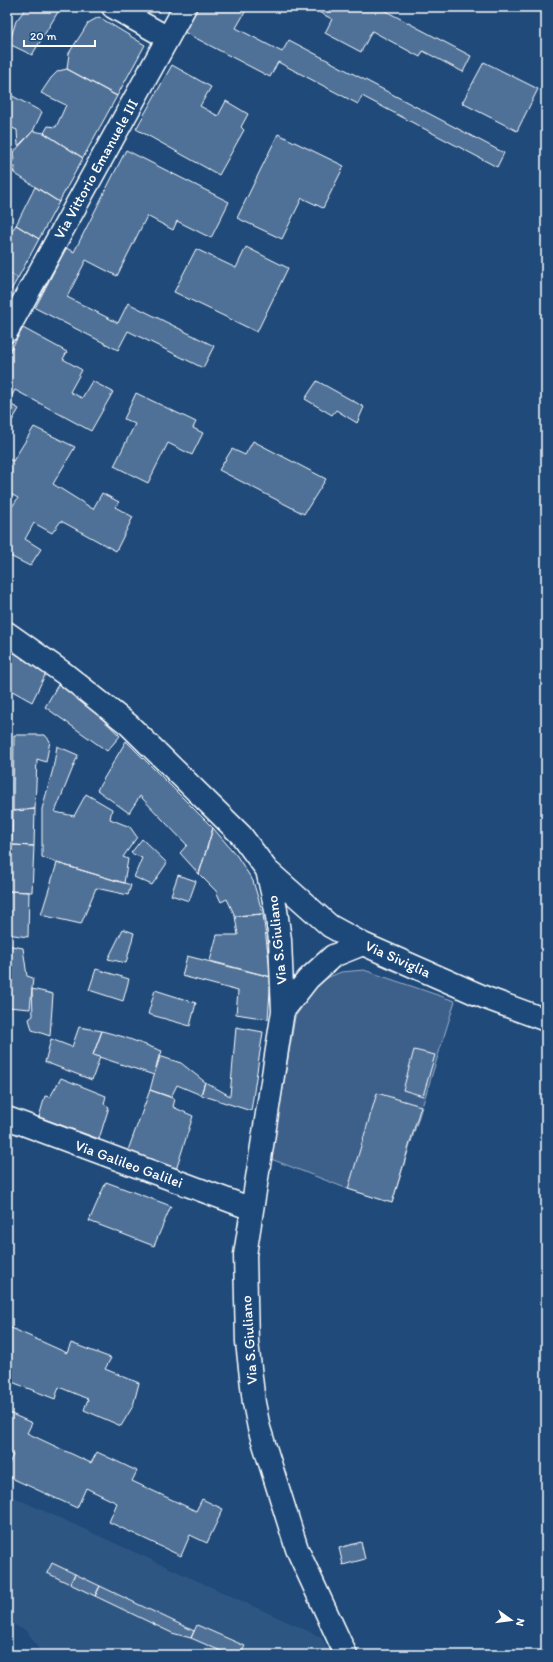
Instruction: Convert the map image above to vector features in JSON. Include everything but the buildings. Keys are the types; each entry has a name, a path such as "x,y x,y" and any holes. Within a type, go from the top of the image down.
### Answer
{"street":[{"path":"113,7 168,38"},
{"name":"Via Vittorio Emanuele III","path":"7,331 185,7"},
{"path":"7,633 65,674 129,725 242,835 267,870"},
{"name":"Via Siviglia","path":"267,870 330,926 363,944 486,998 546,1020"},
{"name":"Via S.Giuliano","path":"267,870 276,910 280,940 283,1011 245,1255 247,1342 254,1403 259,1428 297,1549 346,1655"},
{"name":"Via S.Giuliano","path":"283,1011 308,979 333,956 363,944"},
{"name":"Via Galileo Galilei","path":"7,1118 252,1209"}],"shaded area":[{"path":"364,970 455,1001 392,1203 348,1189 271,1159 295,1017 317,985 329,977 341,972"},
{"path":"7,1494 321,1637 330,1655 42,1655 27,1631 7,1622"}]}
